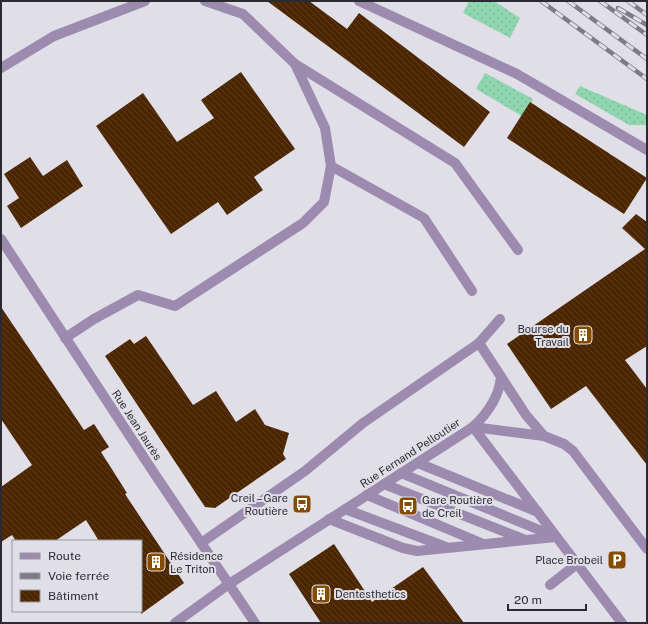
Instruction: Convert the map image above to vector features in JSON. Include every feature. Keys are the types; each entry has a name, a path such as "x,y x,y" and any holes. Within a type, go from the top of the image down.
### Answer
{"street":[{"path":"1,68 54,36 145,1"},
{"path":"205,1 243,14 295,64 455,163 518,250"},
{"path":"358,1 516,74 647,150"},
{"path":"65,338 94,319 138,295 175,306 303,223 324,202 331,166 325,128 295,64"},
{"path":"331,166 424,218 472,291"},
{"name":"Rue Jean Jaurès","path":"1,239 65,338 255,623"},
{"path":"201,543 304,471 363,423 479,343 500,319"},
{"path":"479,343 530,419 544,436"},
{"path":"473,427 489,409 500,387 501,377"},
{"path":"473,427 544,436 564,444 573,451 647,549"},
{"name":"Rue Fernand Pelloutier","path":"174,623 228,584 473,427 622,623"},
{"path":"418,463 538,512"},
{"path":"401,473 556,537"},
{"path":"384,484 525,540"},
{"path":"367,495 483,544"},
{"path":"345,509 447,548"},
{"path":"329,519 410,550 447,548 556,537"},
{"path":"550,585 577,564"}],"green space":[{"path":"469,1 494,1 520,18 510,38 463,13"},
{"path":"485,73 533,99 525,118 476,89"},
{"path":"580,86 647,115 647,126 629,125 575,94"}],"building":[{"path":"267,1 309,1 347,29 359,13 490,112 464,147"},
{"path":"241,72 295,149 254,177 263,190 227,215 218,202 171,234 96,126 143,93 177,142 214,118 201,100"},
{"path":"530,102 647,178 624,214 507,138"},
{"path":"30,157 43,176 67,160 83,186 21,228 7,206 19,198 4,174"},
{"name":"Bourse du Travail","path":"636,214 647,222 647,346 625,360 647,389 647,465 586,386 551,409 507,344 645,249 622,228"},
{"path":"1,307 84,430 94,424 109,447 101,452 127,493 125,494 184,583 141,614 142,540 98,540 86,520 56,540 15,540 12,535 1,542 1,487 32,465 1,419"},
{"path":"146,336 193,405 216,391 236,422 255,409 265,425 289,433 283,454 286,459 215,508 205,507 105,356 130,339 134,344"},
{"path":"334,544 372,602 423,567 464,623 321,623 289,574"}],"railway":[{"path":"541,1 647,79"},
{"path":"568,1 647,59"},
{"path":"600,1 647,35"},
{"path":"628,1 647,15"},
{"path":"618,8 647,25"}],"place":[{"name":"Bourse du Travail","path":"583,335"},
{"name":"Creil – Gare Routière","path":"302,504"},
{"name":"Gare Routière de Creil","path":"408,506"},
{"name":"Place Brobeil","path":"617,560"},
{"name":"Résidence Le Triton","path":"156,562"},
{"name":"Dentesthetics","path":"321,594"}]}
